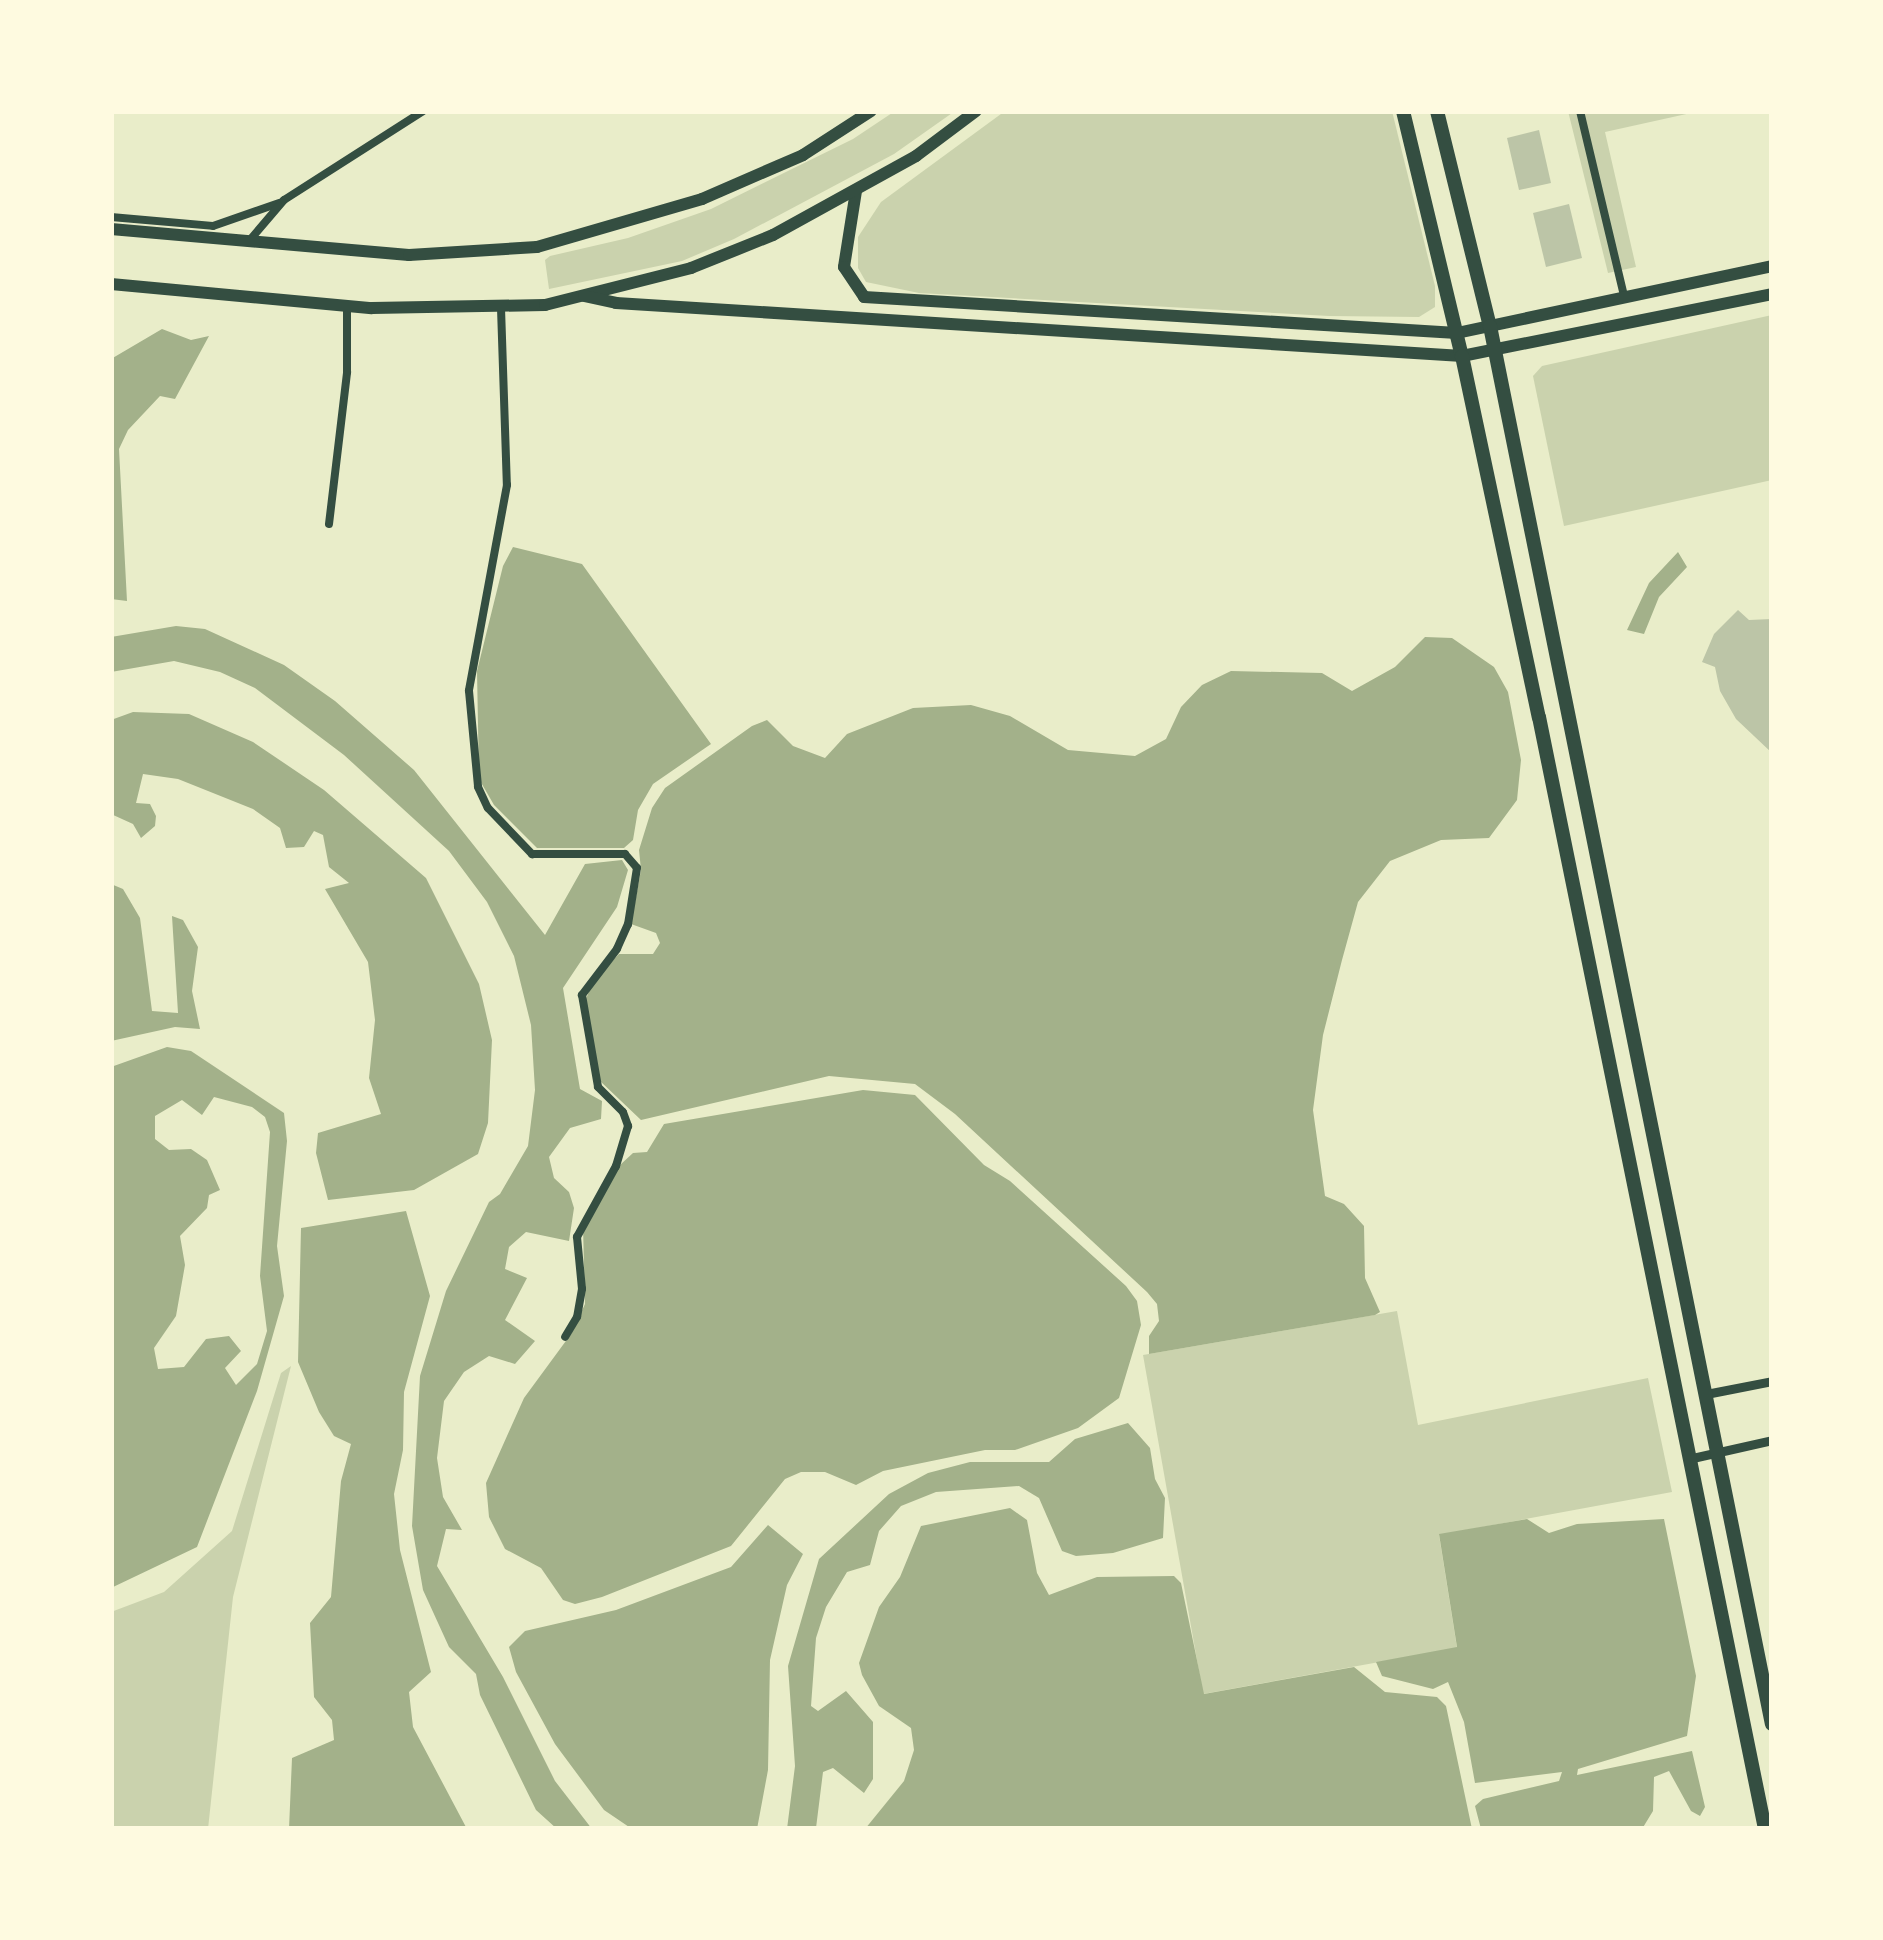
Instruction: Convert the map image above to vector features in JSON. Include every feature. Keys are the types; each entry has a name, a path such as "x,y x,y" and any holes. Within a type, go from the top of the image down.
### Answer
{"highway":[{"path":"1403,111 1457,333 1539,717 1765,1829"},
{"path":"1437,111 1490,326 1570,710 1772,1724"},
{"path":"1539,717 1570,710"}],"main road":[{"path":"111,229 409,255 537,247 702,200 803,155 872,111"},
{"path":"111,284 347,306 501,308 584,296 727,255 856,191 976,111"},
{"path":"856,191 844,267 863,296 863,320"},
{"path":"863,296 1457,333 1772,266"},
{"path":"584,296 616,303 863,320 1462,356 1772,294"}],"street":[{"path":"111,217 212,226 284,200 423,111"},
{"path":"1580,111 1625,297"},
{"path":"249,241 284,200"},
{"path":"329,524 347,373 347,306"},
{"path":"501,308 507,485 469,691 478,787 488,808 532,854 625,854 637,868 632,910 622,937 582,995 598,1087 628,1126 616,1166 577,1237 580,1304 565,1337"},
{"path":"1676,1400 1772,1381"},
{"path":"1688,1459 1772,1440"}],"shaded area":[{"path":"895,111 955,111 894,154 734,239 682,261 549,289 545,260 550,256 628,238 711,209 853,139"},
{"path":"1005,111 1392,111 1435,286 1435,307 1419,317 1329,316 919,293 866,282 858,268 858,237 881,202"},
{"path":"1568,111 1700,111 1605,132 1636,267 1608,273"},
{"path":"1772,315 1772,480 1564,526 1533,376 1542,366"},
{"path":"162,329 191,340 209,336 175,399 160,396 128,430 119,449 127,601 111,599 111,359"},
{"path":"513,547 582,564 711,744 653,784 638,810 633,840 624,848 537,848 494,805 479,779 477,671 503,566"},
{"path":"1678,552 1687,567 1659,597 1644,634 1627,630 1649,583"},
{"path":"176,626 205,629 284,665 335,701 414,770 545,935 585,864 622,860 628,870 617,907 563,988 580,1089 602,1101 601,1119 570,1128 549,1157 554,1178 569,1192 574,1208 569,1241 526,1232 509,1247 505,1269 527,1278 505,1320 535,1341 515,1364 489,1356 464,1372 444,1401 437,1458 443,1497 462,1530 446,1529 437,1566 503,1677 555,1781 592,1829 557,1829 536,1810 480,1695 476,1674 449,1647 423,1590 412,1526 420,1376 446,1291 489,1202 500,1194 528,1146 535,1090 531,1025 514,956 487,902 449,851 344,755 255,688 220,672 174,661 111,672 111,637"},
{"path":"1425,637 1452,638 1494,667 1508,692 1521,760 1517,800 1489,838 1441,840 1390,861 1358,902 1342,960 1323,1035 1313,1110 1325,1196 1344,1204 1364,1226 1365,1278 1380,1312 1375,1315 1149,1354 1149,1336 1159,1321 1157,1304 1147,1292 955,1114 915,1084 829,1076 641,1120 599,1080 586,999 593,981 619,954 653,954 660,943 656,933 631,924 641,870 639,850 652,808 665,788 752,726 767,720 793,746 825,758 847,734 913,708 971,705 1010,716 1068,750 1135,756 1166,739 1181,707 1202,685 1231,671 1322,673 1352,691 1395,667"},
{"path":"133,712 189,714 253,742 324,790 426,878 479,984 492,1040 488,1123 478,1154 414,1190 328,1200 316,1153 318,1133 381,1114 369,1078 375,1020 368,962 325,889 349,883 329,867 323,835 314,831 304,847 286,848 280,828 253,809 178,779 143,774 136,803 150,804 156,816 155,826 141,838 133,824 111,814 111,720"},
{"path":"111,884 123,889 140,918 152,1011 178,1013 172,916 183,920 198,947 192,991 200,1029 175,1027 111,1041"},
{"path":"167,1047 191,1051 284,1113 287,1141 277,1246 284,1296 257,1391 197,1547 111,1588 111,1067","holes":["214,1097 252,1107 265,1117 270,1132 260,1276 267,1331 257,1364 236,1385 225,1368 241,1351 229,1336 206,1339 184,1367 158,1369 154,1348 176,1316 185,1265 180,1236 207,1208 209,1195 220,1190 207,1160 191,1149 169,1150 155,1139 155,1116 182,1100 202,1115"]},
{"path":"863,1090 915,1095 984,1165 1010,1181 1126,1286 1137,1301 1141,1325 1119,1398 1078,1428 1015,1450 985,1450 883,1471 856,1485 825,1472 801,1472 785,1479 731,1546 602,1597 575,1604 563,1600 541,1568 505,1549 489,1517 486,1483 524,1398 571,1334 585,1304 583,1227 620,1165 633,1153 647,1152 664,1124"},
{"path":"406,1211 430,1296 404,1392 403,1450 394,1494 400,1550 431,1672 409,1692 413,1727 467,1829 289,1829 292,1758 334,1740 332,1720 314,1697 310,1623 331,1597 341,1481 351,1444 334,1436 298,1362 301,1228"},
{"path":"1397,1311 1418,1425 1648,1378 1672,1492 1439,1535 1457,1648 1203,1694 1143,1355"},
{"path":"291,1366 233,1597 208,1829 111,1829 111,1612 164,1592 232,1531 281,1373"},
{"path":"1128,1423 1150,1448 1155,1479 1165,1498 1163,1538 1113,1553 1076,1556 1062,1551 1039,1498 1019,1486 936,1492 901,1506 879,1531 870,1565 847,1572 826,1607 816,1638 811,1706 818,1711 846,1691 873,1722 873,1779 864,1793 833,1768 823,1772 816,1828 787,1829 795,1766 788,1666 819,1559 889,1494 928,1473 970,1462 1049,1462 1075,1439"},
{"path":"1010,1508 1027,1520 1037,1573 1049,1595 1097,1577 1174,1576 1181,1583 1204,1694 1354,1667 1385,1692 1437,1697 1446,1706 1472,1829 865,1829 904,1781 914,1750 911,1728 879,1706 859,1663 879,1607 900,1577 921,1526"},
{"path":"1527,1519 1549,1533 1577,1524 1664,1519 1696,1676 1687,1736 1578,1769 1577,1775 1692,1751 1705,1807 1700,1816 1691,1811 1669,1771 1654,1777 1653,1811 1642,1829 1481,1829 1475,1806 1483,1799 1559,1781 1562,1772 1475,1783 1464,1722 1448,1682 1433,1689 1382,1676 1376,1662 1457,1647 1439,1534"},
{"path":"768,1525 803,1554 787,1585 770,1660 768,1770 757,1829 632,1829 604,1810 555,1744 516,1672 509,1647 525,1631 616,1610 731,1567"}],"building":[{"path":"1539,130 1551,183 1519,190 1507,138"},
{"path":"1569,204 1582,258 1546,267 1533,213"},
{"path":"1738,610 1749,620 1772,619 1772,753 1736,719 1720,691 1715,667 1702,662 1714,634"}]}
